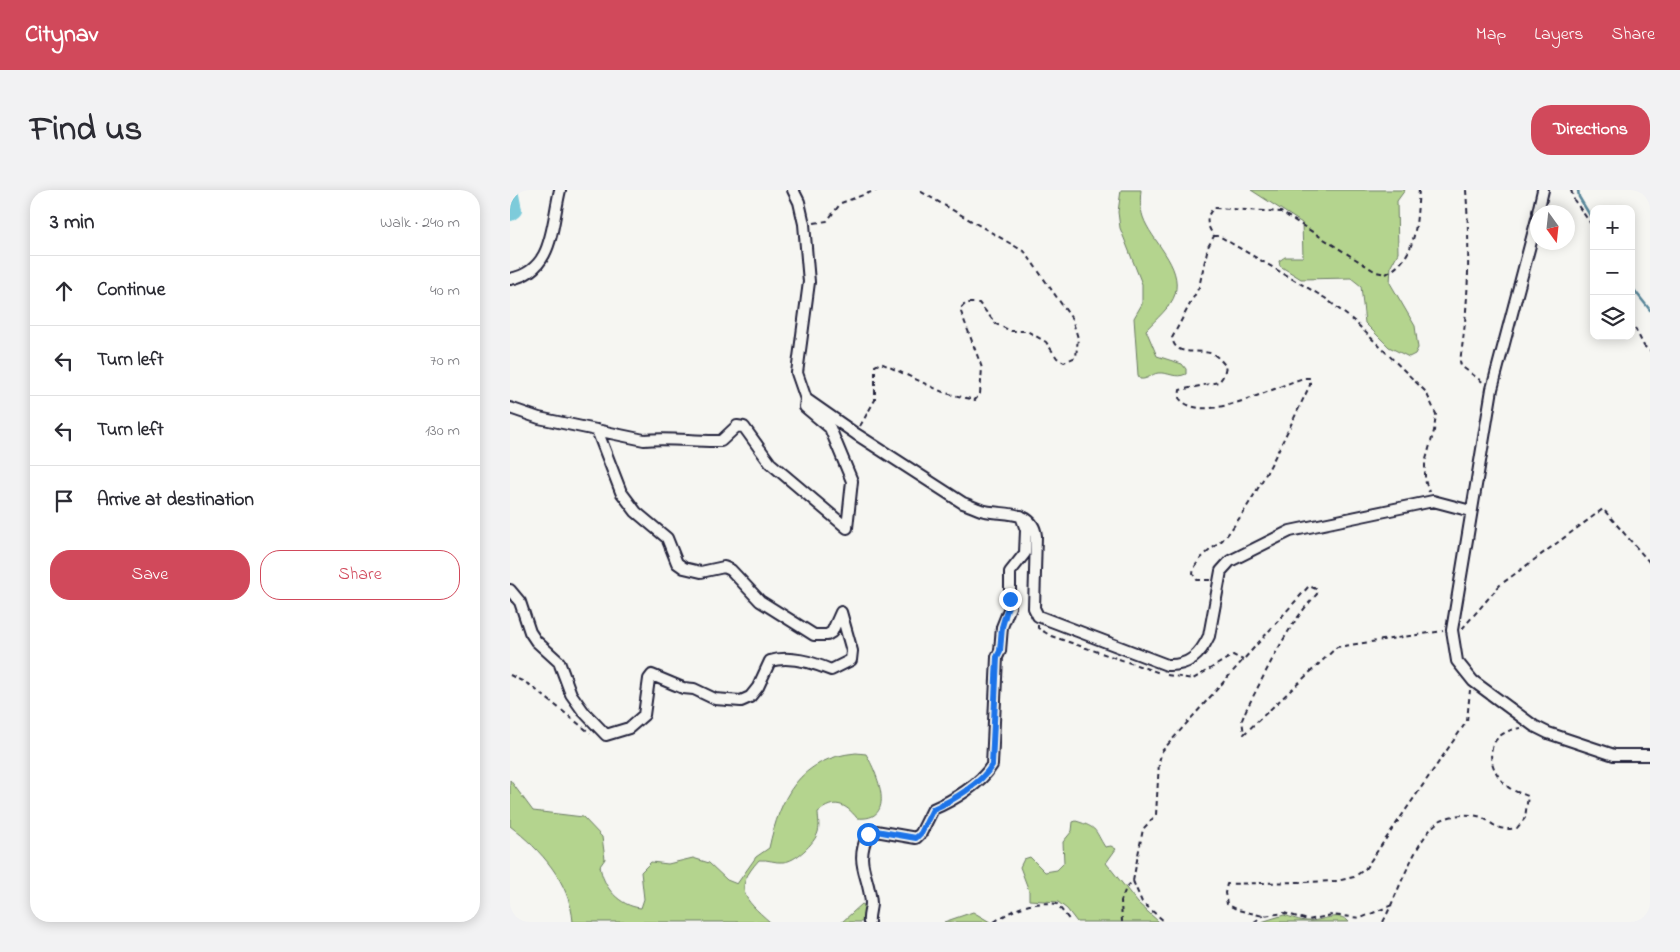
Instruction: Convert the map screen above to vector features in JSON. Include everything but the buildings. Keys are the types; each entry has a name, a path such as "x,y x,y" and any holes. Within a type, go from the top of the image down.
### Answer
{"street":[{"path":"510,279 527,273 545,258 560,190"},
{"path":"510,408 539,418 644,440 659,438 721,441 737,426 744,427 770,463 847,528 852,481 830,428 805,408 806,399 797,373 809,282 804,224 799,202 793,190"},
{"path":"1540,205 1543,190"},
{"path":"1530,244 1492,389 1452,630 1457,661 1473,681 1534,726 1548,733 1614,755 1650,755"},
{"path":"806,399 856,434 963,503 982,510 1021,516 1035,526 1034,608 1038,616 1157,663 1177,666 1196,657 1209,636 1221,570 1230,561 1290,531 1433,501 1471,511"},
{"path":"510,590 520,602 530,632 559,662 571,694 583,711 606,735 629,728 644,715 648,679 652,675 683,688 694,689 715,699 741,700 750,697 758,687 770,661 779,658 795,660 831,670 851,660 852,652 841,612 832,632 827,635 814,635 760,600 732,570 724,567 701,572 684,568 677,562 667,538 636,512 622,492 597,430"},
{"path":"869,922 870,892 862,868 862,853 868,834 876,831 916,838 921,833 933,809 954,800 987,773 992,765 997,657 1000,651 1002,627 1010,607 1010,572 1025,553 1026,530 1021,516"}],"path":[{"path":"804,224 827,221 841,203 877,190"},
{"path":"856,434 875,400 875,366 881,363 945,393 975,400 980,394 982,368 961,312 962,306 966,303 979,303 996,324 1011,330 1027,331 1046,342 1057,358 1064,362 1076,357 1078,348 1072,319 1025,252 918,190"},
{"path":"1214,236 1207,221 1208,213 1214,208 1281,212 1376,272 1386,274 1404,261 1410,250 1416,234 1419,190"},
{"path":"1466,190 1468,279 1460,361 1461,366 1492,389"},
{"path":"1571,190 1574,200 1590,222"},
{"path":"1648,190 1650,196"},
{"path":"1214,236 1219,236 1325,298 1354,321 1426,392 1436,414 1426,463 1425,480 1433,501"},
{"path":"1214,236 1208,247 1199,287 1172,338 1173,346 1180,350 1211,353 1226,366 1224,375 1219,382 1180,390 1179,398 1183,403 1195,408 1208,409 1244,400 1304,378 1310,378 1310,385 1269,469 1227,535 1194,565 1193,574 1197,580 1218,580"},
{"path":"1635,328 1644,346 1650,351"},
{"path":"1165,922 1142,902 1133,881 1143,829 1156,815 1159,762 1162,751 1309,586 1316,589 1317,594 1292,626 1246,710 1242,720 1244,734 1337,647 1463,629 1500,585 1604,509 1650,563"},
{"path":"510,675 530,685 591,733"},
{"path":"1392,904 1361,918 1332,915 1308,920 1284,913 1263,916 1238,910 1227,904 1225,893 1227,884 1337,881 1354,878 1365,869 1467,721 1468,695 1473,681"},
{"path":"1383,922 1410,862 1427,834 1441,820 1473,815 1488,820 1497,829 1506,830 1517,828 1525,818 1528,796 1508,788 1496,773 1492,760 1492,745 1497,736 1509,729 1534,726"},
{"path":"1122,922 1121,901 1126,888 1133,881"},
{"path":"994,922 1014,909 1044,902 1057,904 1071,922"},
{"path":"1254,922 1263,916"}],"green space":[{"path":"1121,190 1141,190 1140,204 1143,217 1170,263 1176,283 1173,299 1146,330 1157,356 1182,364 1186,369 1186,374 1175,376 1158,373 1143,379 1140,379 1138,375 1134,318 1142,304 1142,284 1120,228 1118,212"},
{"path":"1251,190 1405,190 1397,201 1398,253 1391,266 1390,283 1415,326 1418,348 1415,354 1409,357 1389,347 1365,323 1361,286 1351,278 1301,279 1280,266 1279,261 1285,257 1303,257 1302,223"},
{"path":"856,753 866,754 879,784 881,805 877,812 870,817 857,818 844,806 839,804 829,805 818,812 818,832 809,846 799,855 783,862 759,860 746,879 745,893 753,906 770,922 573,922 571,907 560,880 543,856 510,826 510,780 533,811 583,817 602,837 605,859 600,866 608,888 626,904 641,908 644,899 641,872 651,862 668,864 693,858 709,863 727,880 737,884 756,857 769,848 779,812 796,783 820,763 837,756"},
{"path":"1076,821 1092,828 1105,847 1111,846 1116,849 1106,863 1138,903 1159,922 1077,922 1067,909 1058,902 1029,900 1029,891 1020,867 1024,859 1030,857 1045,872 1057,870 1064,863 1063,842 1072,831 1073,822"},
{"path":"862,904 871,909 873,922 842,922"},
{"path":"973,912 990,922 944,922"},
{"path":"1284,915 1307,921 1340,917 1349,922 1261,922"}],"waterway":[{"path":"510,190 514,210 510,213"},
{"path":"1578,190 1579,197 1590,215"},
{"path":"1635,291 1650,310"}],"route":[{"path":"868,834 876,831 916,838 921,833 933,809 954,800 987,773 992,765 997,657 1000,651 1002,627 1010,607 1010,599"}]}
